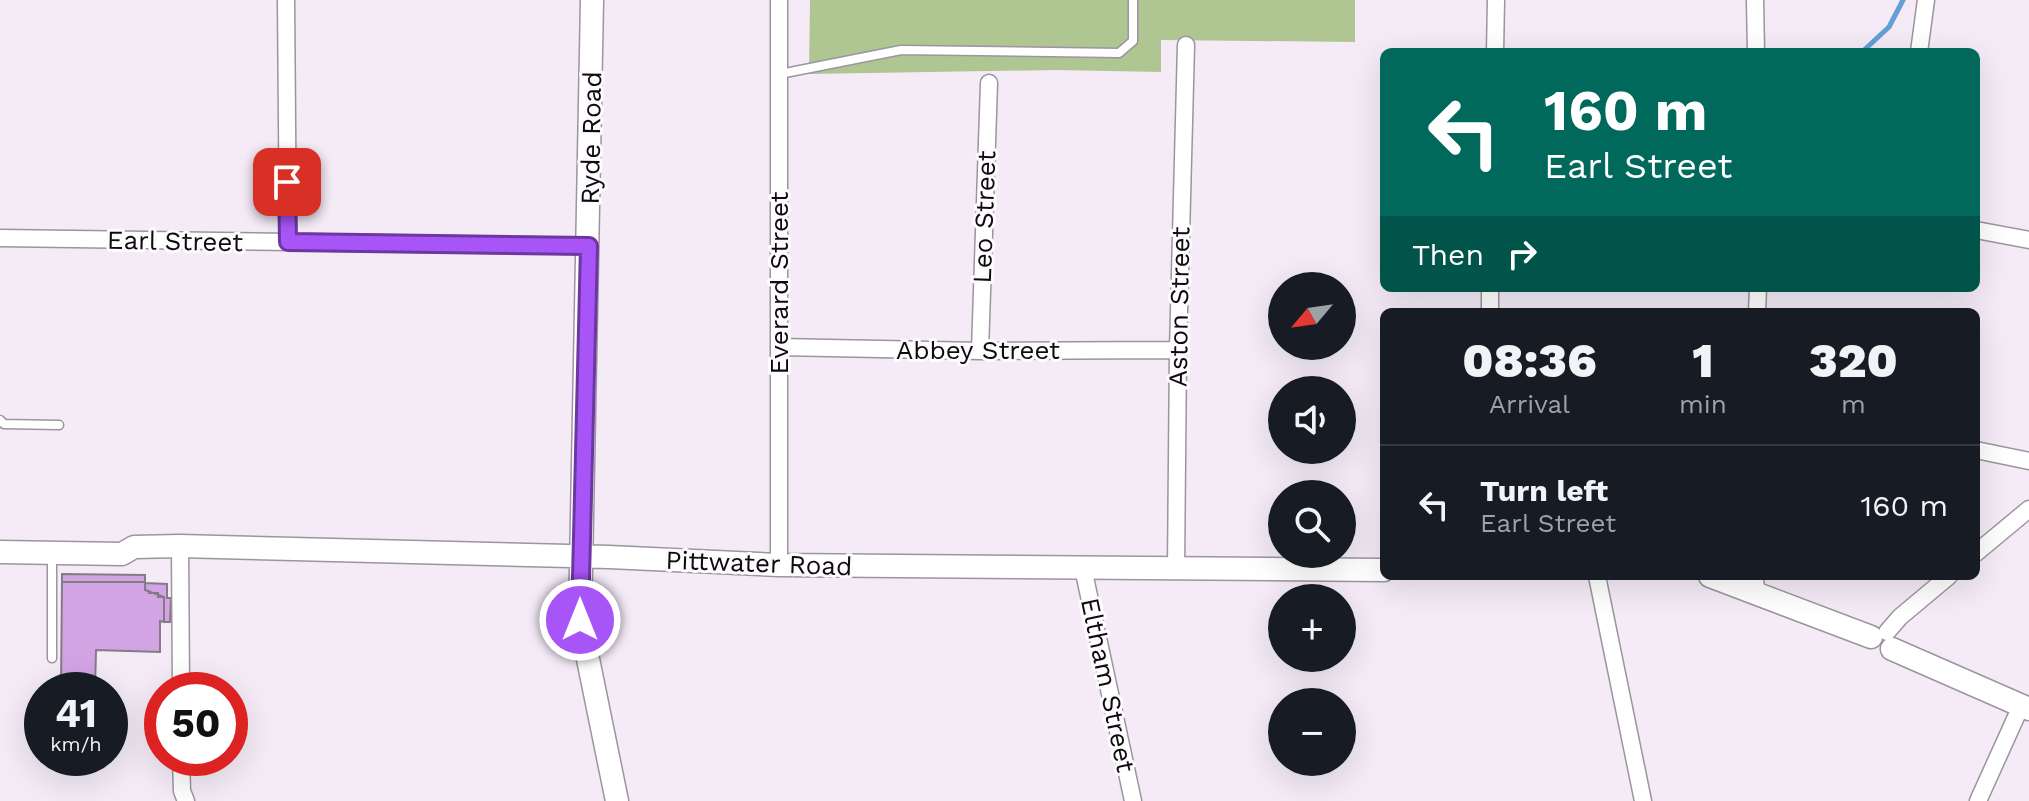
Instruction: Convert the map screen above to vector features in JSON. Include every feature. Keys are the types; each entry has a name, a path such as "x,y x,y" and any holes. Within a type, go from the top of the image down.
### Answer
{"main road":[{"name":"Ryde Road","path":"592,0 580,620 617,801"},
{"name":"Pittwater Road","path":"0,538 122,538 134,547"},
{"name":"Pittwater Road","path":"0,552 122,554 134,547 180,546 581,556 779,565 1380,570"},
{"path":"1733,580 1756,584 2025,708"}],"street":[{"path":"286,0 288,242"},
{"name":"Everard Street","path":"779,0 779,565"},
{"path":"1495,48 1496,0"},
{"path":"1755,0 1756,48"},
{"path":"1920,48 1926,0"},
{"name":"Aston Street","path":"1176,570 1186,45"},
{"name":"Leo Street","path":"980,351 989,83"},
{"path":"1980,231 2029,240"},
{"name":"Earl Street","path":"0,238 589,246"},
{"name":"Abbey Street","path":"779,347 980,351 1178,350"},
{"path":"1980,451 2029,461"},
{"path":"1980,550 2029,509"},
{"path":"180,546 181,672"},
{"name":"Eltham Street","path":"1083,568 1133,801"},
{"path":"1598,580 1643,801"},
{"path":"1883,640 1900,617 1944,580"},
{"path":"1978,801 2025,708"},
{"path":"182,776 186,801"}],"lane":[{"path":"779,74 901,50 1119,53 1133,41 1133,0"},
{"path":"0,420 4,424 59,425"},
{"path":"52,553 52,658"}],"green space":[{"path":"810,0 1355,0 1355,42 1161,40 1161,72 1056,70 809,74"}],"building":[{"path":"62,574 145,575 145,582 62,582"},
{"path":"62,582 145,582 145,590 164,597 160,652 96,650 95,672 61,672"},
{"path":"145,583 167,584 167,598 171,598 170,622 164,622 164,597 149,593 145,590"}],"waterway":[{"path":"1866,48 1889,27 1903,0"}],"route":[{"path":"287,182 288,242 589,246 580,620"}]}
